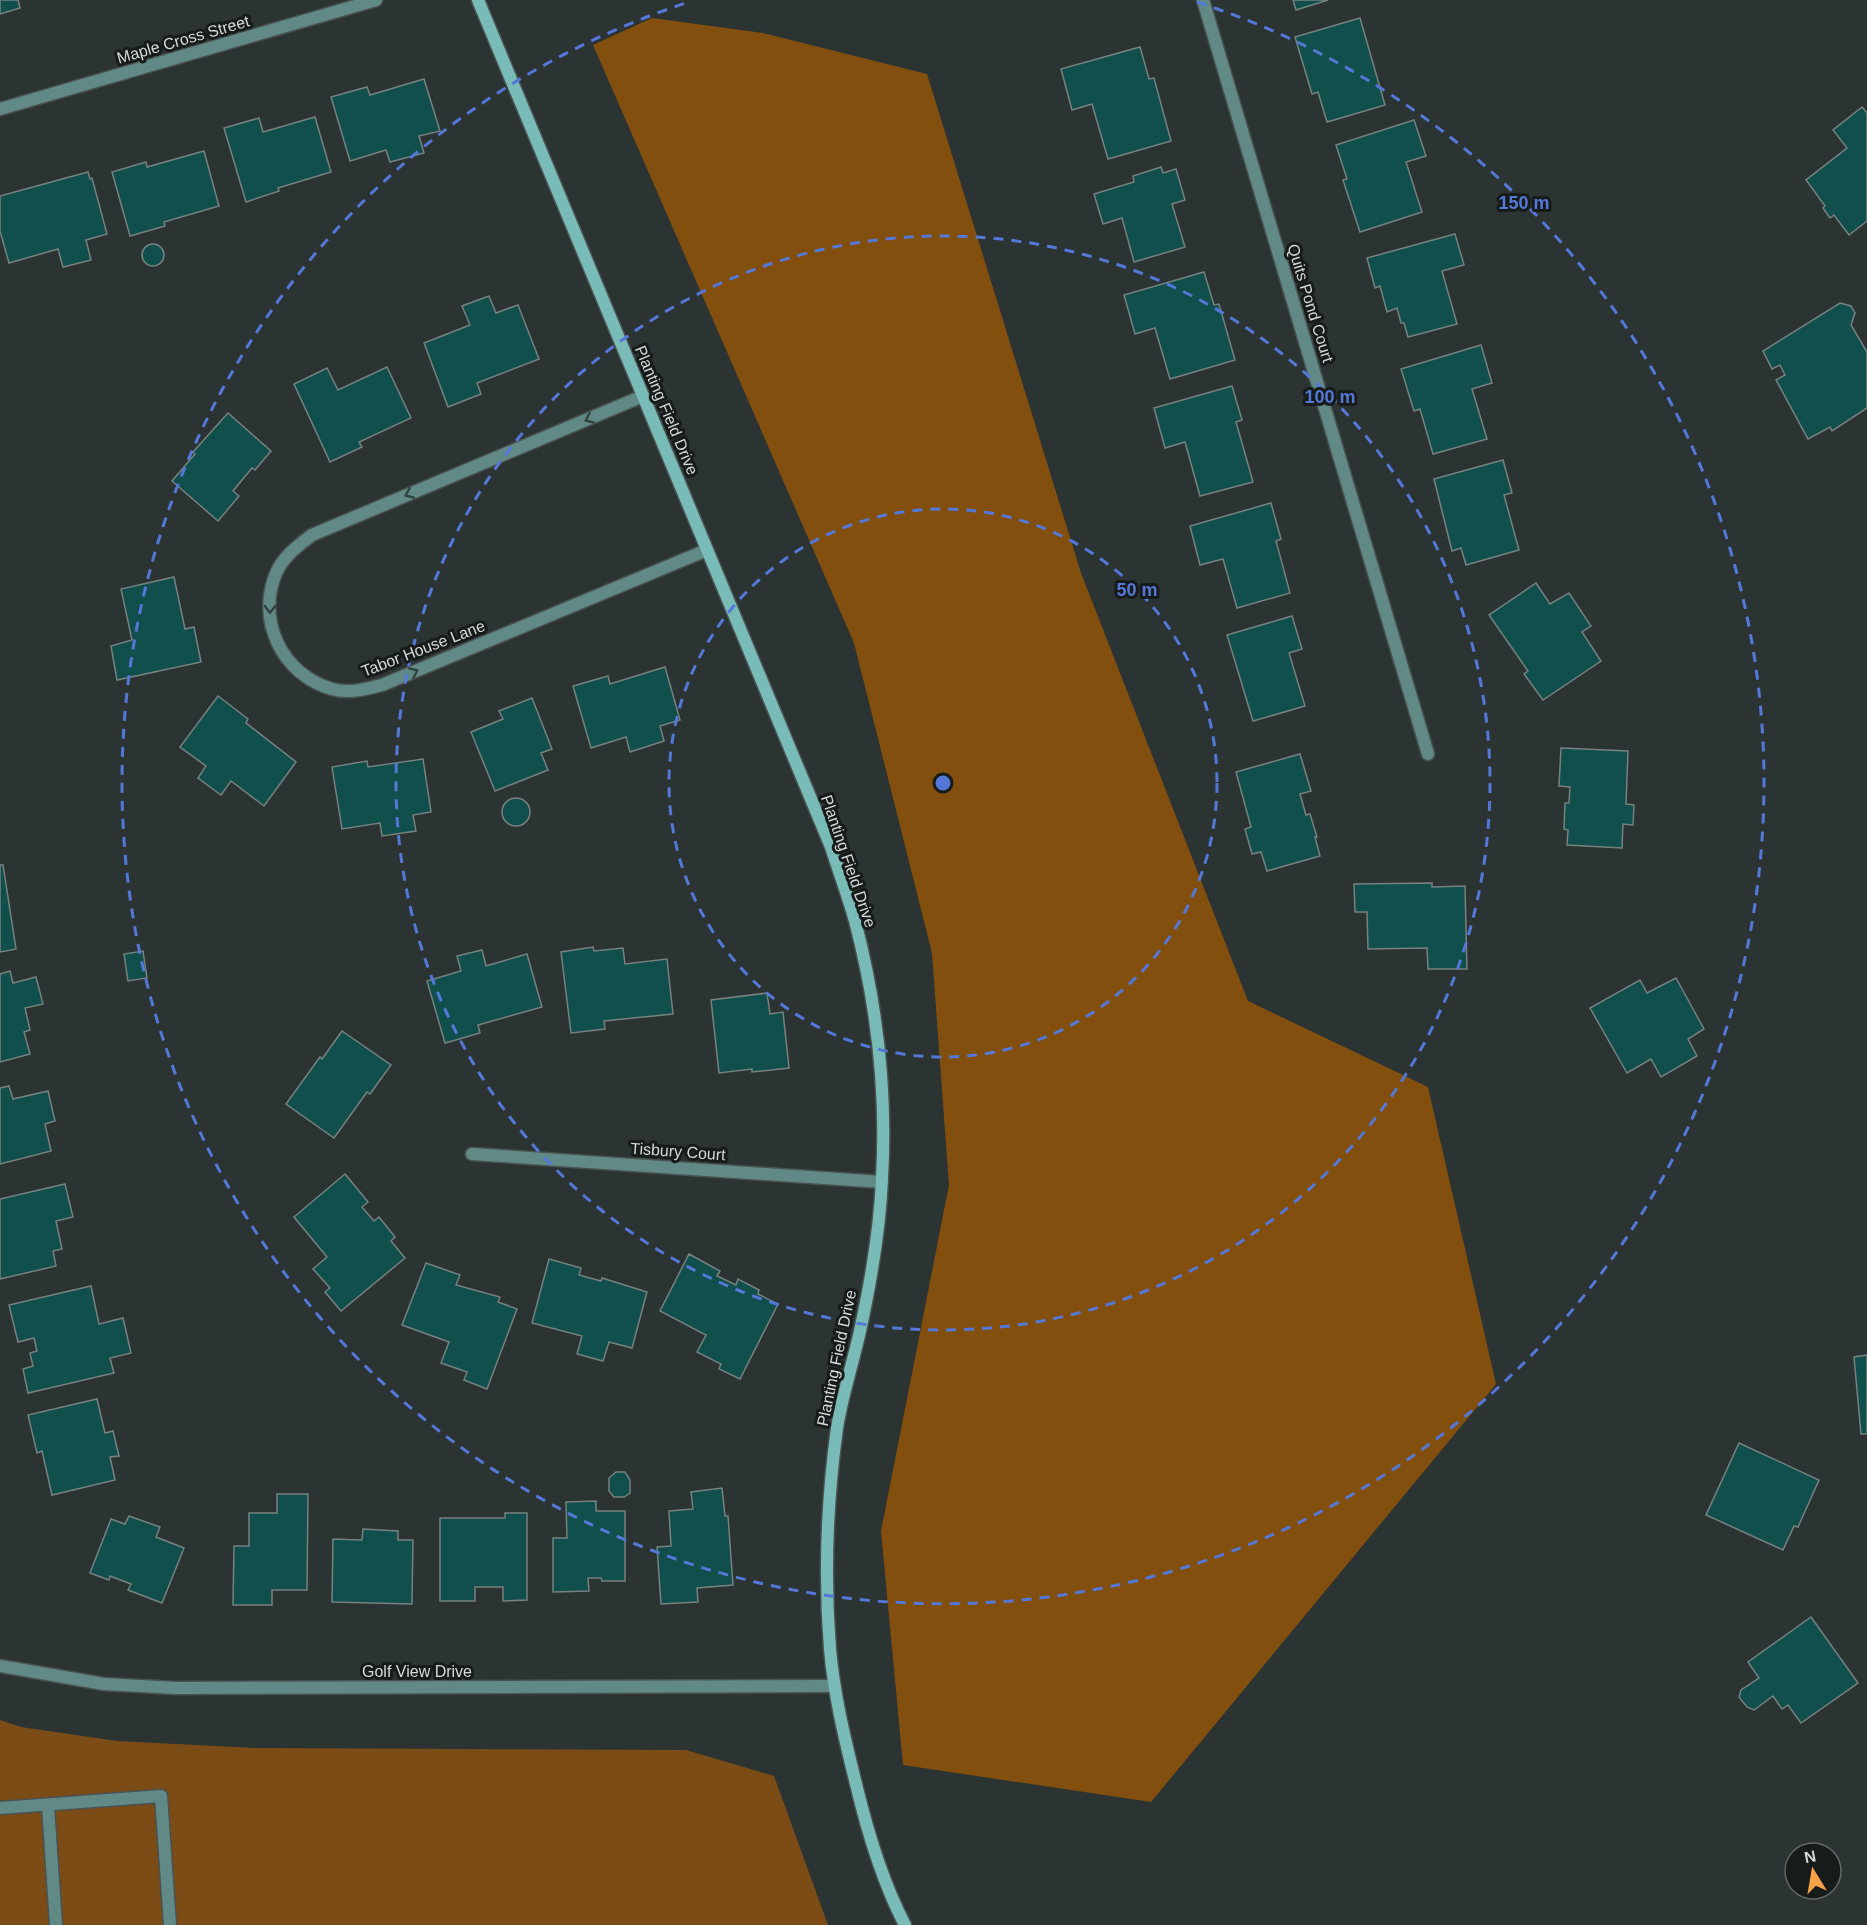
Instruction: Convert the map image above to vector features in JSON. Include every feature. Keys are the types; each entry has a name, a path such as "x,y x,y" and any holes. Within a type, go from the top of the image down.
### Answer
{"street":[{"name":"Maple Cross Street","path":"0,109 376,0"},
{"name":"Planting Field Drive","path":"478,0 831,847 854,919 871,992 881,1067 884,1142 882,1182 875,1254 861,1328 838,1425 829,1500 826,1575 830,1650 843,1731 867,1829 905,1925"},
{"name":"Quits Pond Court","path":"1203,0 1428,754"},
{"name":"Tabor House Lane","path":"643,396 312,535 292,550 278,571 270,594 270,619 277,643 290,664 310,680 333,689 358,691 382,685 707,550"},
{"name":"Tisbury Court","path":"472,1154 882,1182"},
{"name":"Golf View Drive","path":"0,1666 104,1684 175,1688 835,1686"},
{"path":"0,1808 161,1796 170,1925"},
{"path":"48,1806 57,1925"}],"shaded area":[{"path":"652,18 763,33 927,74 1081,573 1248,1001 1428,1087 1496,1384 1151,1802 903,1765 881,1531 949,1185 932,953 854,643 593,45"},
{"path":"0,1720 21,1727 117,1741 255,1748 686,1750 774,1776 828,1925 0,1925"}],"building":[{"path":"0,0 18,0 20,8 0,14"},
{"path":"1293,0 1328,0 1296,10"},
{"path":"1360,18 1385,105 1327,122 1318,92 1312,94 1295,37"},
{"path":"1140,47 1149,79 1154,78 1171,141 1108,159 1092,104 1072,110 1061,69"},
{"path":"424,79 440,131 419,136 424,153 390,162 386,150 350,161 331,97 367,87 370,95"},
{"path":"1862,107 1867,113 1867,221 1849,235 1834,215 1830,218 1823,208 1825,206 1806,180 1847,148 1833,130"},
{"path":"315,117 331,172 278,188 279,191 246,202 224,128 259,118 263,132"},
{"path":"1414,120 1426,156 1406,162 1422,212 1360,232 1343,180 1347,179 1336,145"},
{"path":"204,151 219,206 164,222 165,226 130,236 112,172 146,162 147,167"},
{"path":"1161,167 1163,173 1176,169 1185,200 1172,204 1185,247 1134,262 1122,218 1103,224 1094,194 1134,182 1133,176"},
{"path":"88,172 90,179 92,178 107,234 86,240 91,260 63,267 58,249 9,263 0,231 0,196"},
{"path":"1455,234 1464,265 1442,271 1457,324 1408,337 1397,308 1387,312 1380,286 1375,288 1367,258"},
{"path":"153,244 161,247 164,255 161,263 153,266 145,263 142,255 145,247"},
{"path":"1204,272 1214,305 1219,304 1235,360 1170,379 1155,328 1135,334 1124,295"},
{"path":"489,296 496,313 518,305 539,359 477,383 481,394 448,407 424,343 470,325 462,306"},
{"path":"1840,303 1851,306 1855,313 1851,325 1867,352 1867,408 1832,431 1830,427 1808,439 1776,380 1785,375 1780,365 1772,369 1763,351"},
{"path":"1481,345 1492,383 1472,389 1487,439 1433,454 1420,409 1414,411 1401,369"},
{"path":"387,367 411,418 359,442 362,447 330,462 294,384 327,368 338,390"},
{"path":"1232,386 1242,420 1236,422 1253,482 1200,496 1185,442 1165,448 1154,408"},
{"path":"228,413 271,451 255,470 252,468 233,491 239,496 218,521 172,481 195,454 193,452"},
{"path":"1503,460 1512,493 1504,495 1519,550 1466,565 1461,548 1452,551 1434,479"},
{"path":"1271,503 1281,539 1276,541 1290,593 1237,608 1223,559 1200,565 1190,526"},
{"path":"174,577 185,629 194,627 201,662 117,680 111,646 132,640 121,589"},
{"path":"1536,583 1550,604 1569,593 1591,626 1582,632 1601,661 1543,700 1524,674 1528,671 1489,615"},
{"path":"1292,616 1302,649 1289,653 1305,706 1253,721 1227,635"},
{"path":"665,667 680,720 660,726 664,741 630,752 626,737 591,748 573,686 608,676 610,684"},
{"path":"218,696 248,719 246,723 296,762 264,806 231,781 221,795 198,778 206,766 180,747"},
{"path":"532,698 552,749 541,753 548,770 495,791 471,732 503,719 499,711"},
{"path":"1561,748 1628,751 1626,804 1634,805 1633,825 1623,824 1622,848 1567,845 1568,830 1564,829 1565,803 1569,803 1570,787 1559,786"},
{"path":"1300,754 1311,791 1300,794 1306,815 1310,814 1320,856 1267,871 1261,852 1252,854 1245,829 1251,827 1236,772"},
{"path":"423,759 431,812 413,815 416,831 382,836 380,823 342,829 332,767 367,761 368,767"},
{"path":"516,798 526,802 530,812 526,822 516,826 506,822 502,812 506,802"},
{"path":"0,865 3,865 16,949 0,952"},
{"path":"1432,883 1432,887 1465,886 1467,969 1428,969 1427,948 1368,949 1367,912 1355,912 1354,884"},
{"path":"593,947 594,951 623,948 625,964 667,959 673,1014 604,1021 605,1029 571,1033 561,952"},
{"path":"482,950 486,966 527,954 542,1007 478,1025 480,1033 445,1043 427,981 461,971 457,956"},
{"path":"143,951 147,978 128,981 124,954"},
{"path":"10,971 13,983 36,977 43,1004 25,1008 30,1030 24,1032 30,1054 0,1062 0,974"},
{"path":"1676,978 1704,1029 1688,1039 1697,1056 1661,1077 1651,1059 1627,1073 1590,1008 1640,980 1647,993"},
{"path":"767,993 770,1014 783,1012 789,1068 719,1073 711,1000"},
{"path":"342,1031 391,1065 370,1094 367,1092 334,1138 286,1104"},
{"path":"9,1086 13,1099 48,1091 55,1121 45,1124 51,1151 0,1164 0,1088"},
{"path":"345,1174 368,1202 362,1207 374,1221 379,1217 395,1237 391,1241 405,1258 341,1311 325,1292 330,1288 313,1269 327,1257 294,1217"},
{"path":"65,1184 73,1217 56,1221 62,1249 53,1251 56,1266 0,1279 0,1199"},
{"path":"689,1254 720,1271 717,1276 736,1285 738,1279 759,1290 758,1294 778,1304 740,1379 719,1369 721,1364 697,1352 706,1335 660,1311"},
{"path":"549,1259 581,1268 579,1275 601,1281 602,1278 647,1292 632,1348 609,1342 603,1361 577,1354 582,1336 532,1323"},
{"path":"426,1263 460,1275 456,1285 500,1297 498,1302 517,1309 487,1389 464,1380 467,1372 441,1363 449,1342 402,1325"},
{"path":"91,1286 99,1324 123,1318 131,1353 110,1358 114,1373 28,1393 23,1369 33,1366 30,1353 37,1351 34,1338 18,1342 9,1305"},
{"path":"1867,1355 1867,1434 1861,1434 1854,1357"},
{"path":"97,1399 105,1433 113,1431 119,1456 110,1457 115,1480 52,1495 42,1451 37,1453 28,1415"},
{"path":"1739,1443 1819,1480 1798,1527 1794,1526 1783,1550 1706,1515"},
{"path":"616,1472 625,1472 630,1480 630,1493 624,1497 614,1497 609,1491 609,1478"},
{"path":"722,1488 725,1516 728,1516 733,1585 697,1588 698,1602 661,1604 657,1547 671,1546 669,1511 693,1509 691,1492"},
{"path":"277,1494 308,1494 307,1590 272,1590 272,1605 233,1605 234,1546 249,1546 249,1513 277,1513"},
{"path":"596,1501 596,1511 625,1511 625,1581 602,1581 601,1578 588,1578 589,1591 553,1592 553,1538 567,1538 566,1502"},
{"path":"505,1513 527,1513 527,1600 503,1601 503,1587 475,1587 475,1601 440,1601 440,1518 505,1518"},
{"path":"129,1516 160,1527 156,1537 184,1548 162,1603 128,1590 131,1584 110,1576 109,1580 90,1573 111,1519 125,1524"},
{"path":"363,1529 398,1531 398,1540 413,1540 412,1604 332,1602 333,1539 362,1540"},
{"path":"1811,1617 1858,1683 1801,1723 1788,1705 1782,1709 1773,1696 1754,1710 1747,1707 1739,1697 1741,1690 1759,1678 1748,1662"}]}
